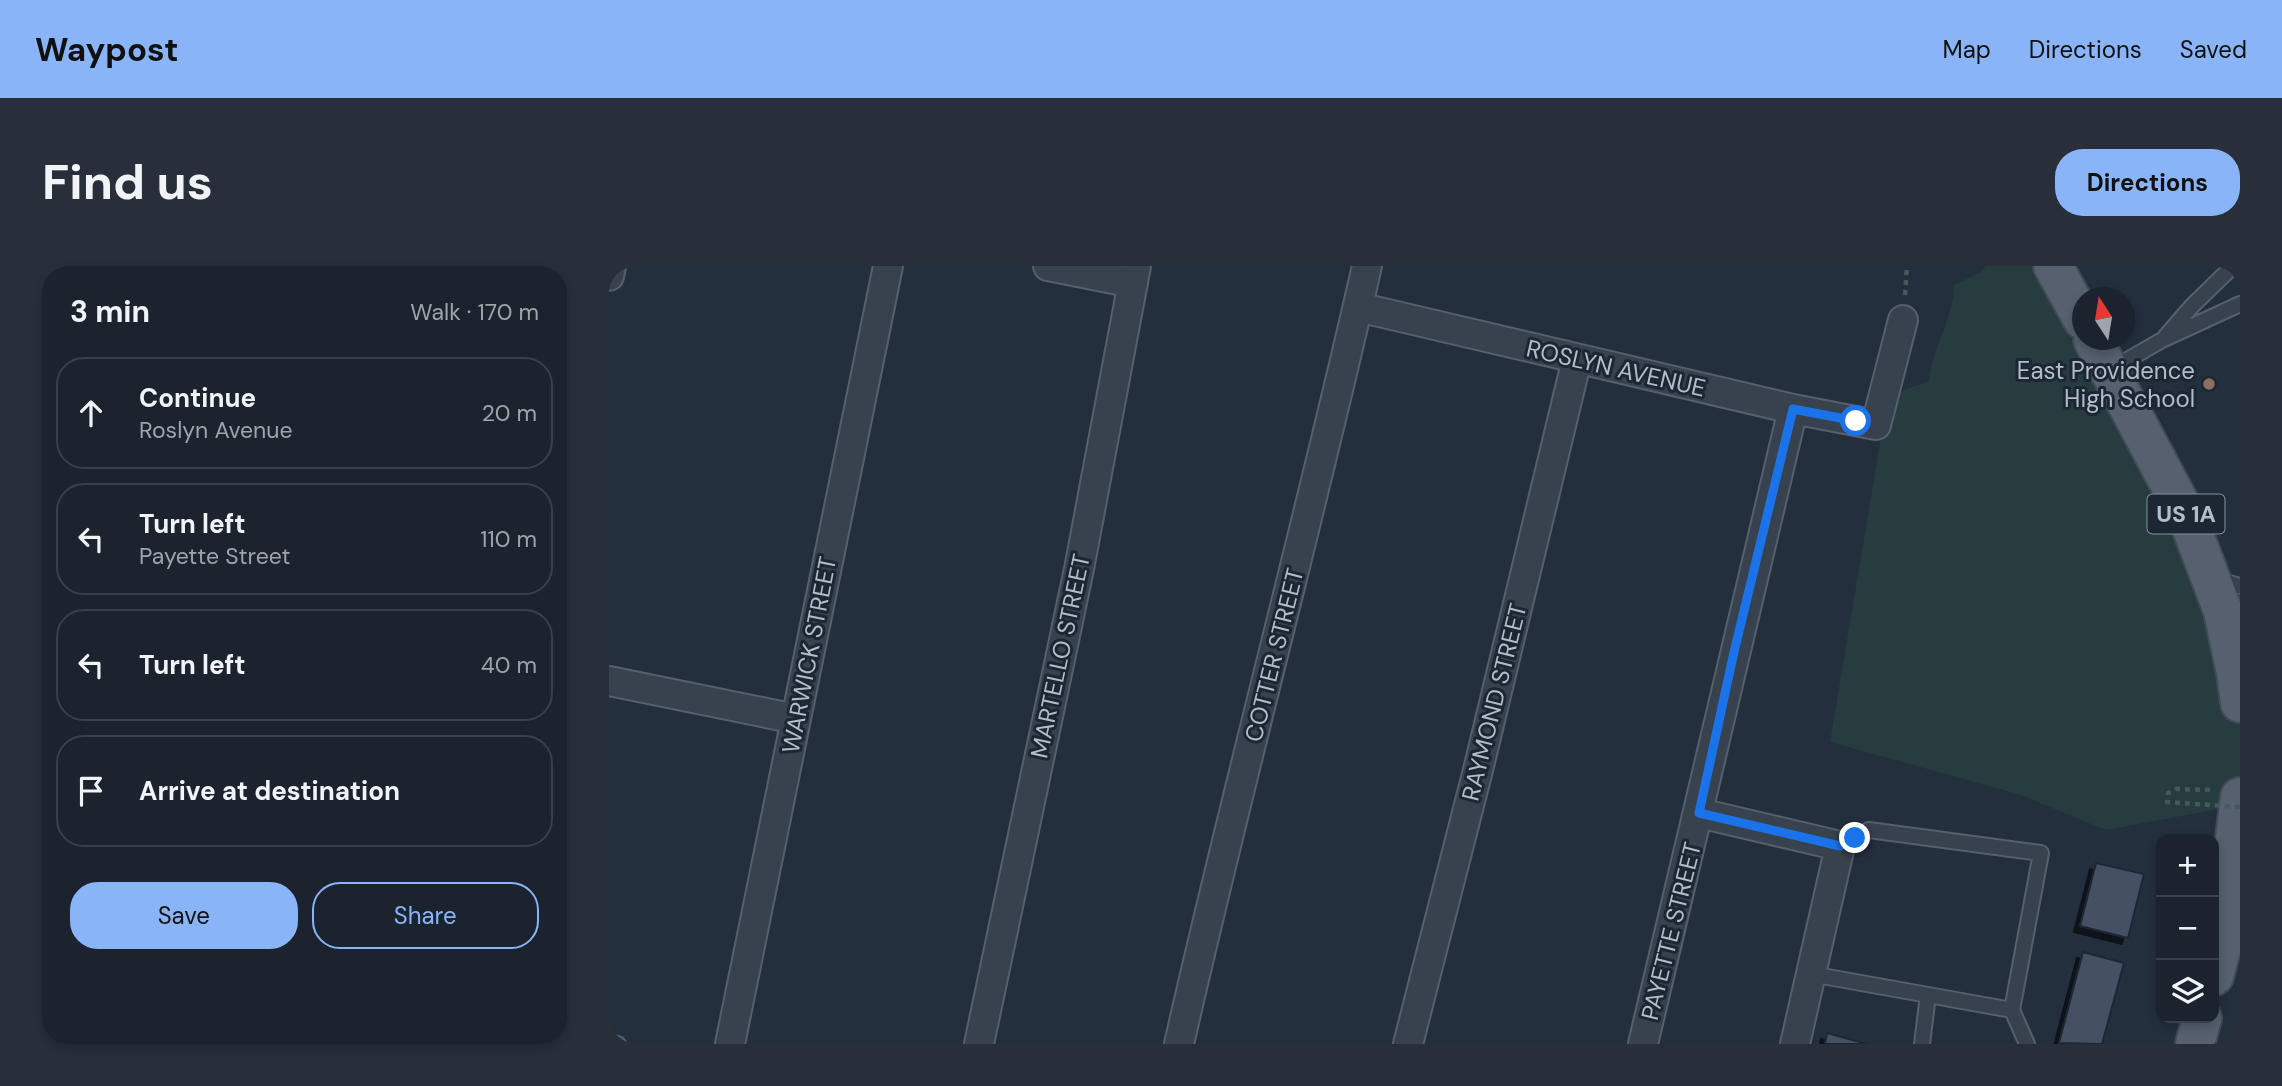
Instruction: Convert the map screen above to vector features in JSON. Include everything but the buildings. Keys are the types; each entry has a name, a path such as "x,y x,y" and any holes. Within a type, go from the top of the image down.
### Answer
{"main road":[{"path":"2053,266 2072,300"},
{"name":"US 1A","path":"2101,355 2188,519 2225,582 2223,611 2240,703"},
{"path":"2218,960 2222,946 2225,793"},
{"path":"2195,1044 2201,1023"}],"street":[{"path":"609,276 611,266"},
{"name":"WARWICK STREET","path":"730,1044 888,266"},
{"path":"1048,266 1134,274"},
{"name":"COTTER STREET","path":"1179,1044 1322,464 1367,266"},
{"name":"MARTELLO STREET","path":"979,1044 1079,569 1134,274"},
{"name":"ROSLYN AVENUE","path":"1358,307 1793,409 1876,425 1903,320"},
{"name":"RAYMOND STREET","path":"1408,1044 1478,770 1577,359"},
{"name":"PAYETTE STREET","path":"1643,1044 1793,409"},
{"path":"609,681 796,719"},
{"path":"1699,813 1840,846 1795,1044"}],"lane":[{"path":"2162,340 2232,266"},
{"path":"2101,355 2162,340 2240,304"},
{"path":"1840,846 1869,830 2041,853 2012,1010 2027,1044"},
{"path":"1811,974 2012,1010"},
{"path":"1922,1044 1928,995"},
{"path":"609,1042 618,1044"}],"path":[{"path":"2225,793 2176,789 2168,793 2167,802 2240,807"}],"green space":[{"path":"1986,266 2063,266 2072,287 2072,350 2099,350 2240,675 2240,805 2106,830 2018,794 1830,742 1888,396 1929,381 1934,357 1951,309 1954,285 1981,272"}],"place":[{"name":"East Providence High School","path":"2209,384"}],"route":[{"path":"1855,838 1840,846 1699,813 1734,652 1793,409 1856,421"}]}
